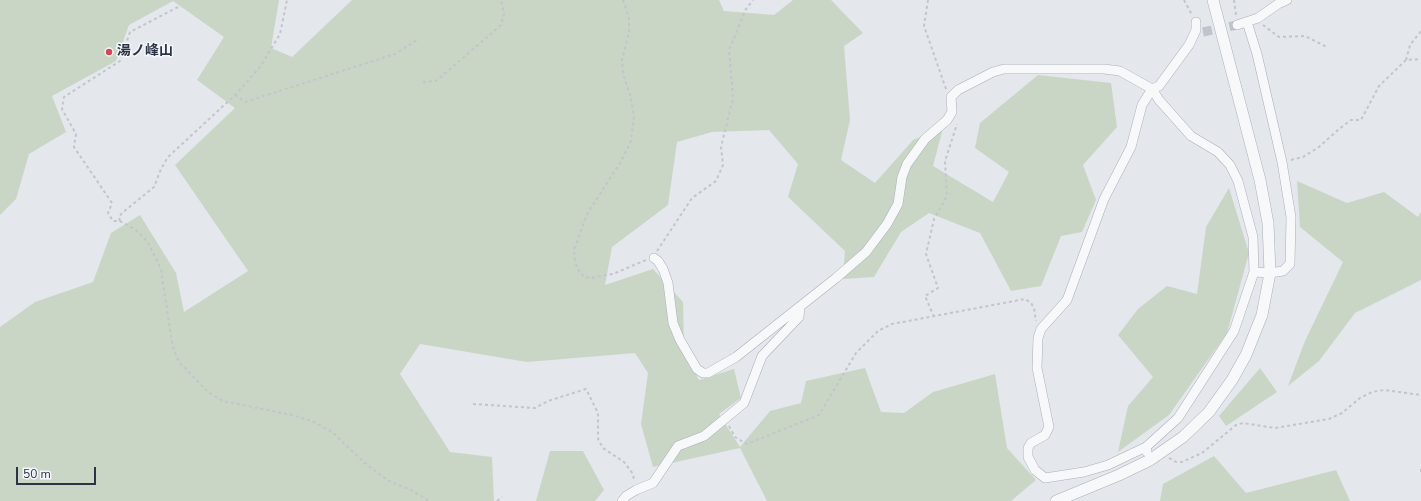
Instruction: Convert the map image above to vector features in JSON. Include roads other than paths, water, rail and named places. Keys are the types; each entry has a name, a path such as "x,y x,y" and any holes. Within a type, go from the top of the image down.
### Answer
{"street":[{"path":"1056,501 1119,475 1150,460 1183,437 1209,412 1232,380 1246,355 1262,314 1270,273 1268,223 1260,180 1213,0"},
{"path":"1237,25 1258,18 1278,4 1287,0"},
{"path":"1247,22 1257,54 1282,162 1291,217 1290,264 1283,271 1270,273 1254,272"},
{"path":"654,258 663,269 668,283 673,322 680,340 697,369 703,373 714,371 736,357 800,307 866,252 887,224 898,204 902,177 907,164 925,139 947,120 952,112 951,97 958,90 993,72 1004,69 1104,69 1120,71 1152,89 1158,100 1191,136 1218,152 1230,165 1238,181 1253,237 1254,272 1234,331 1178,418 1146,447 1108,464 1084,472 1045,478 1035,470 1028,457 1028,448 1031,443 1045,435 1049,426 1037,368 1038,338 1041,328 1068,300 1104,199 1131,147 1142,105 1152,89 1158,86 1189,45 1198,28"},
{"path":"622,501 626,496 636,490 653,483 678,446 704,436 726,420 744,403 762,356 799,317 800,307"},
{"path":"1146,447 1150,460"}],"tunnel":[{"path":"1203,32 1237,25"}],"place":[{"name":"湯ノ峰山","path":"109,52"}]}
